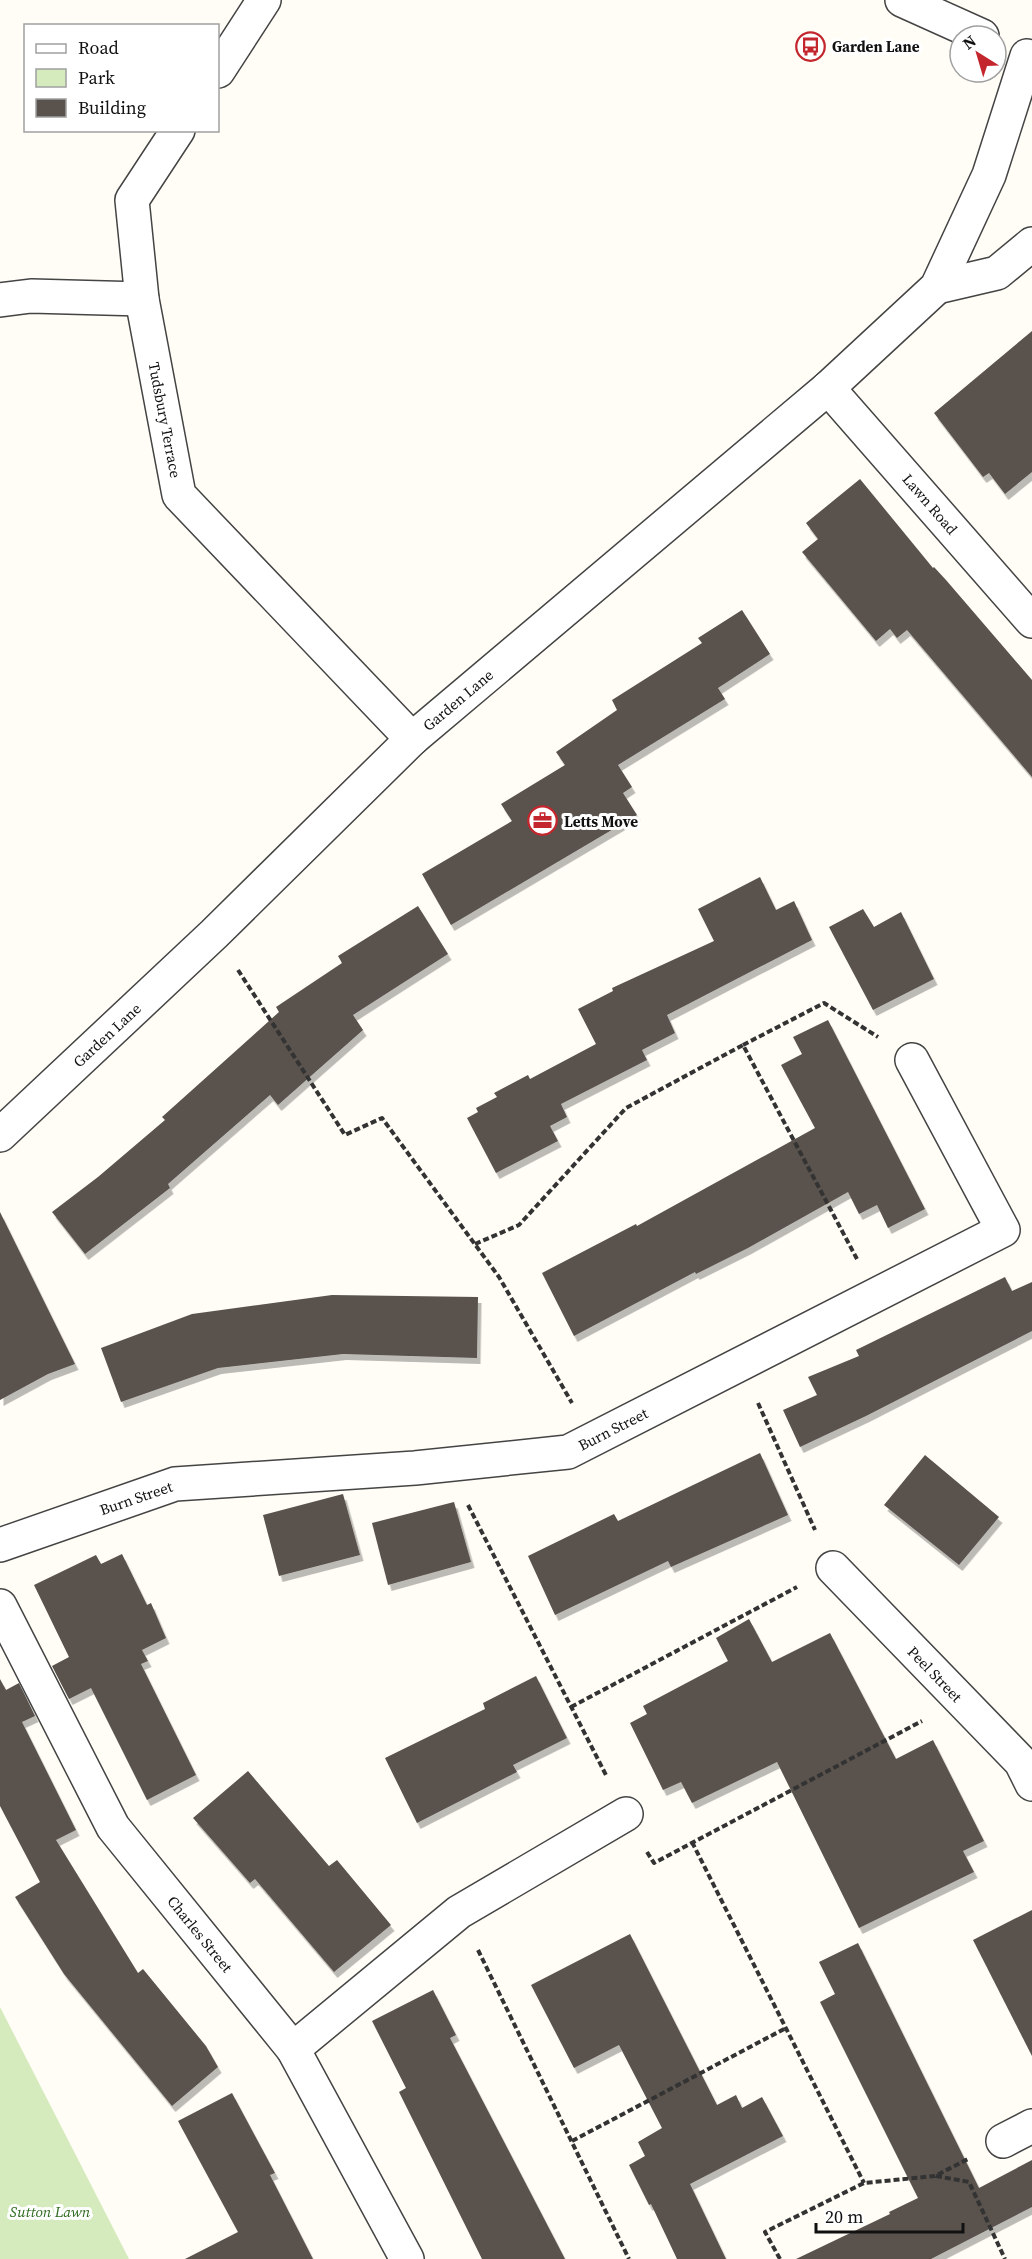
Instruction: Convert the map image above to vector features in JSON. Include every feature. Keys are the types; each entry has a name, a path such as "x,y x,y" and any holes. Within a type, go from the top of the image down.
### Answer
{"street":[{"path":"219,69 264,0"},
{"path":"902,0 955,24"},
{"path":"1008,47 1030,57"},
{"name":"Garden Lane","path":"0,1135 214,934 412,739 828,387 937,287 989,175 1030,57"},
{"name":"Tudsbury Terrace","path":"177,132 132,200 142,299 179,495 412,739"},
{"name":"Garden Lane","path":"937,287 997,273 1032,244"},
{"path":"0,300 31,296 142,299"},
{"name":"Lawn Road","path":"828,387 1032,621"},
{"name":"Burn Street","path":"0,1545 175,1484 448,1465 568,1452 1003,1230 912,1060"},
{"name":"Peel Street","path":"833,1568 1028,1767"},
{"name":"Charles Street","path":"0,1606 113,1827 293,2049 407,2259"},
{"path":"293,2049 459,1912 626,1814"},
{"path":"1003,2141 1032,2126"}],"path":[{"path":"214,934 345,1135 382,1118 499,1277 593,1439"},
{"path":"475,1244 519,1224 626,1108 824,1003 912,1060"},
{"path":"743,1045 876,1294"},
{"path":"571,1707 833,1568 740,1364"},
{"path":"448,1465 626,1814 654,1863 962,1701"},
{"path":"692,1842 864,2183"},
{"path":"459,1912 629,2259"},
{"path":"572,2141 786,2028"},
{"path":"935,2176 1003,2141"},
{"path":"780,2259 765,2232 864,2183 935,2176 969,2182 1005,2259"}],"green space":[{"name":"Sutton Lawn","path":"0,2007 129,2259 0,2259"}],"building":[{"path":"1032,331 1032,472 1005,494 989,473 983,477 934,413"},
{"path":"860,479 933,568 1032,680 1032,777 907,630 897,638 890,629 876,641 802,552 818,539 806,523"},
{"path":"742,610 770,654 718,688 725,699 618,765 632,787 623,793 637,815 451,925 422,874 512,821 501,804 565,765 556,752 617,710 612,700 702,643 698,638"},
{"path":"760,877 776,910 794,901 812,940 667,1015 675,1033 642,1050 647,1060 561,1104 567,1117 550,1126 558,1141 496,1173 467,1118 478,1112 476,1108 497,1097 494,1093 528,1075 530,1079 596,1044 578,1009 613,991 612,988 714,941 698,909"},
{"path":"418,906 448,954 353,1015 363,1030 278,1105 270,1095 168,1184 170,1188 85,1254 52,1212 98,1177 165,1120 162,1117 279,1012 276,1007 342,963 338,956"},
{"path":"863,909 874,927 901,912 934,979 873,1010 829,927"},
{"path":"828,1020 925,1209 888,1228 877,1205 859,1214 848,1192 748,1248 696,1274 695,1272 574,1336 542,1273 636,1224 637,1226 815,1128 781,1065 802,1054 793,1037"},
{"path":"0,1212 75,1364 48,1374 0,1400"},
{"path":"1005,1277 1012,1291 1032,1282 1032,1331 800,1447 783,1410 817,1395 808,1377 859,1356 856,1350"},
{"path":"332,1295 478,1297 477,1358 343,1354 218,1368 121,1402 101,1348 192,1314"},
{"path":"760,1453 788,1515 671,1567 668,1561 555,1615 528,1556 614,1514 618,1521"},
{"path":"925,1455 999,1517 959,1565 884,1505"},
{"path":"343,1494 360,1555 279,1576 263,1515"},
{"path":"454,1502 471,1562 388,1585 372,1523"},
{"path":"122,1554 147,1605 151,1603 166,1638 142,1650 148,1661 141,1664 196,1775 147,1800 91,1688 69,1699 52,1666 69,1657 34,1585 96,1555 101,1564"},
{"path":"749,1619 772,1662 830,1633 896,1759 933,1740 984,1841 963,1851 974,1872 859,1928 777,1762 692,1803 681,1782 663,1790 630,1723 647,1714 643,1706 728,1661 716,1638"},
{"path":"536,1676 567,1738 513,1765 517,1772 417,1823 385,1758 485,1709 483,1703"},
{"path":"0,1679 6,1690 19,1683 35,1716 22,1722 76,1830 56,1840 138,1973 143,1969 206,2046 218,2067 172,2106 64,1974 15,1897 40,1882 0,1806"},
{"path":"248,1771 329,1866 337,1860 391,1925 334,1972 255,1879 250,1883 193,1818"},
{"path":"1032,1910 1032,2056 973,1940"},
{"path":"630,1934 717,2105 736,2095 742,2108 762,2097 783,2136 690,2184 726,2259 677,2259 651,2204 649,2205 629,2165 645,2156 638,2142 662,2128 619,2045 574,2068 531,1985"},
{"path":"858,1943 979,2188 1032,2160 1032,2207 931,2259 796,2259 918,2198 820,2002 835,1994 819,1962"},
{"path":"433,1990 456,2035 450,2038 565,2259 482,2259 399,2092 406,2088 372,2021"},
{"path":"232,2093 275,2173 270,2175 313,2259 185,2259 238,2232 178,2121"}],"place":[{"name":"Garden Lane","path":"811,46"},
{"name":"Letts Move","path":"543,821"}]}
